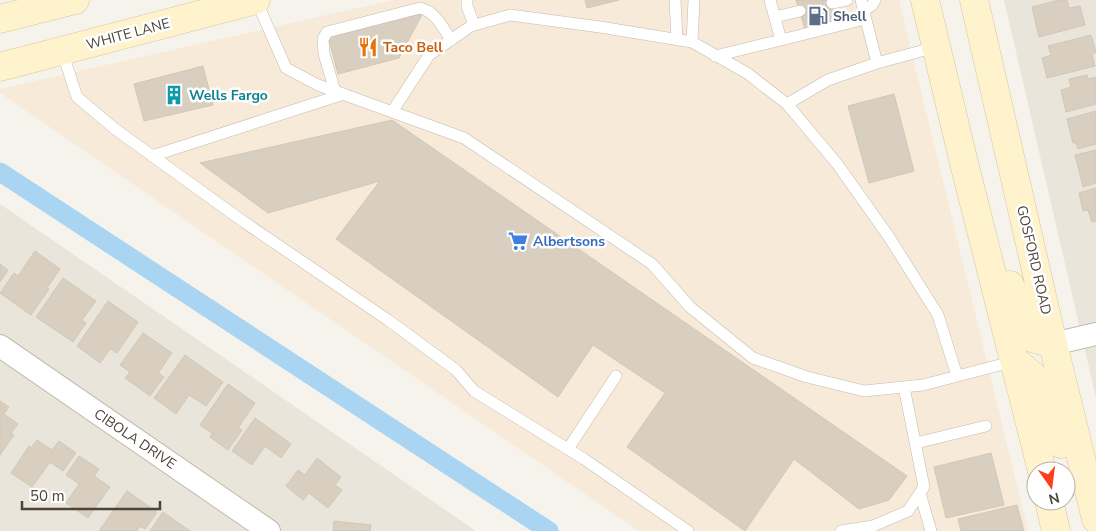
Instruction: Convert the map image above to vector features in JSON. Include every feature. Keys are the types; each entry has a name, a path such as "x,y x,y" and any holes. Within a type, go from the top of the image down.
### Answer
{"main road":[{"path":"0,19 75,0"},
{"name":"WHITE LANE","path":"0,67 256,0"},
{"path":"925,0 1040,461"},
{"name":"GOSFORD ROAD","path":"974,0 1096,519"},
{"path":"965,167 1032,338 1054,344"},
{"path":"1015,361 1034,377 1047,403 1091,531"},
{"path":"1051,511 1056,531"}],"street":[{"path":"1054,344 1096,334"},
{"name":"CIBOLA DRIVE","path":"0,346 269,531"}],"lane":[{"path":"256,0 286,68 339,93 464,138 652,264 690,307 753,358 807,378 864,391 923,386 1015,361"},
{"path":"468,0 467,6 474,25"},
{"path":"675,0 677,40"},
{"path":"692,42 694,0"},
{"path":"770,0 781,40"},
{"path":"832,3 847,0"},
{"path":"715,56 781,40 863,10 872,5 876,0"},
{"path":"339,93 324,54 323,39 327,32 420,8 428,10 439,20 451,40"},
{"path":"863,10 877,63"},
{"path":"775,17 800,11"},
{"path":"392,112 429,55 474,25 510,15 692,42 747,74 787,104 838,165 889,237 938,315 957,376"},
{"path":"787,104 828,80 877,63 936,47"},
{"path":"62,51 76,97 115,129 244,222 403,331 456,370 474,391 568,449 688,531"},
{"path":"152,156 339,93"},
{"path":"568,449 616,376"},
{"path":"842,531 873,526 908,511 924,487 904,387"},
{"path":"916,443 986,426"},
{"path":"920,493 931,531"}],"shaded area":[{"path":"393,0 899,0 1028,531 639,531 0,93 0,89"},
{"path":"1004,0 1096,0 1096,398"},
{"path":"0,204 476,531 0,531"}],"building":[{"path":"585,0 619,0 587,8"},
{"name":"Shell","path":"796,0 831,0 836,22 805,29"},
{"path":"1059,0 1067,0 1069,8 1080,6 1085,25 1039,37 1032,7"},
{"name":"Taco Bell","path":"424,11 399,58 338,74 328,36"},
{"path":"1091,35 1096,52 1092,54 1095,66 1047,78 1042,58 1051,55 1048,46"},
{"name":"Wells Fargo","path":"203,66 213,105 144,121 134,84"},
{"path":"1087,75 1088,79 1096,77 1096,104 1066,112 1061,90 1071,87 1069,79"},
{"path":"894,94 914,171 869,183 848,106"},
{"path":"1096,111 1096,144 1078,149 1076,143 1073,143 1067,119"},
{"path":"392,120 907,476 889,500 859,509 794,459 745,531 627,447 665,393 593,345 558,397 336,239 380,181 268,213 200,163"},
{"path":"1096,150 1096,183 1083,187 1075,155"},
{"path":"1096,188 1096,221 1092,222 1088,210 1083,211 1079,193"},
{"path":"35,251 60,269 31,315 0,293 14,273 18,276"},
{"path":"0,264 8,270 0,282"},
{"path":"63,278 96,301 82,320 86,323 73,342 36,317"},
{"path":"108,301 138,322 117,353 110,349 100,363 77,346"},
{"path":"143,333 172,353 158,373 164,377 150,396 125,378 130,372 120,365"},
{"path":"185,355 223,382 206,406 189,395 176,414 154,398"},
{"path":"228,384 255,403 238,428 242,430 228,450 210,437 212,433 200,425"},
{"path":"0,401 9,407 4,414 18,424 11,433 14,435 0,455"},
{"path":"255,418 291,444 281,458 265,446 252,465 232,451"},
{"path":"37,440 52,450 59,441 76,453 63,471 50,462 32,487 11,473 29,446 31,448"},
{"path":"991,453 1004,505 946,518 934,467"},
{"path":"79,456 99,469 94,476 110,487 88,518 66,503 79,484 66,475"},
{"path":"317,458 341,477 335,485 342,490 328,508 309,493 303,500 286,486 298,470 305,475"},
{"path":"127,491 157,512 145,529 140,526 137,531 99,531"},
{"path":"1017,505 1024,531 961,531 958,519"},
{"path":"163,512 190,531 150,531"},
{"path":"334,521 371,525 370,531 333,531"}],"waterway":[{"path":"0,172 549,531"}],"place":[{"name":"Shell","path":"818,16"},
{"name":"Taco Bell","path":"368,47"},
{"name":"Wells Fargo","path":"174,95"},
{"name":"Albertsons","path":"518,241"}]}
